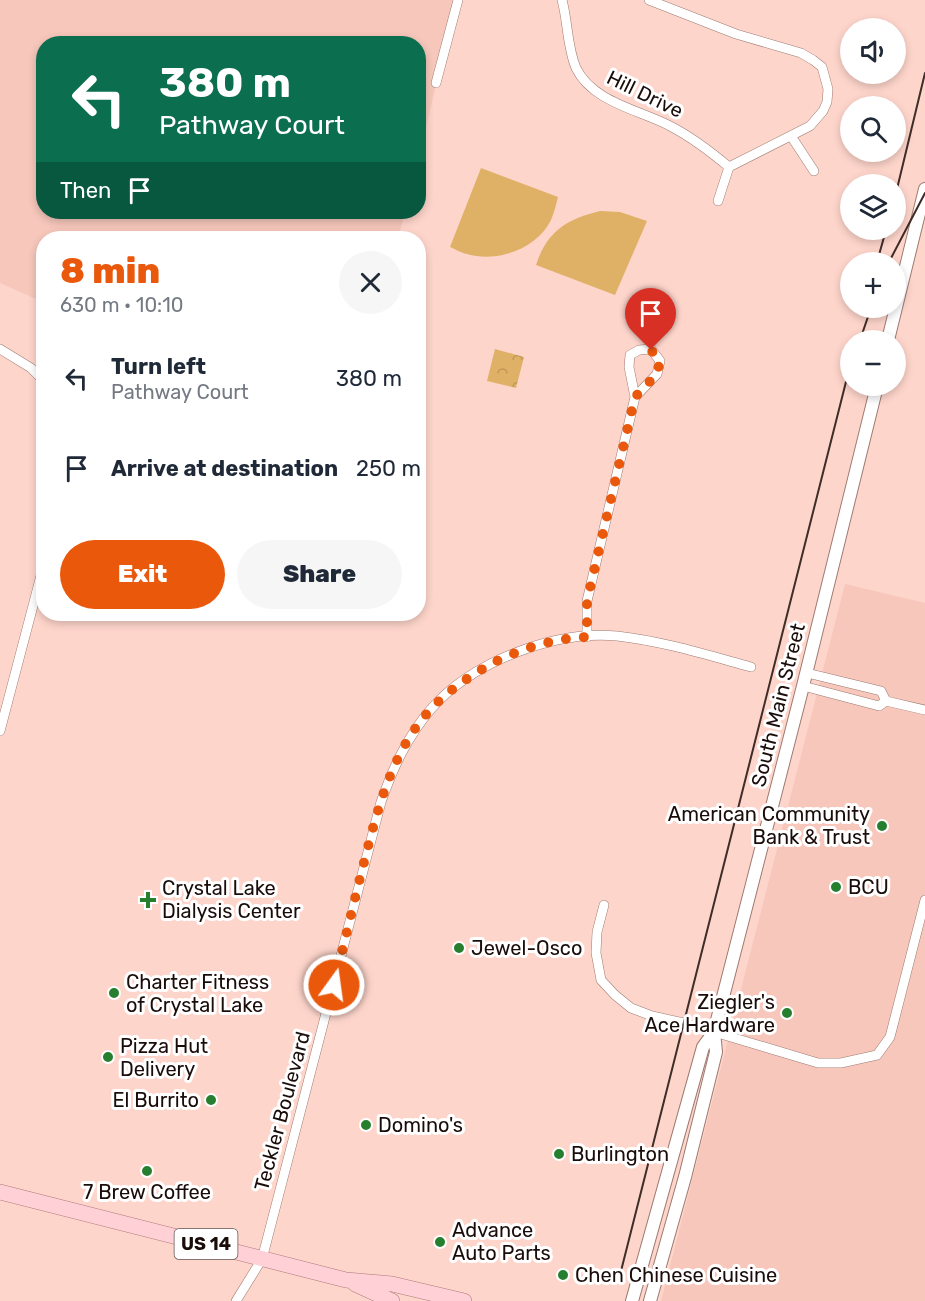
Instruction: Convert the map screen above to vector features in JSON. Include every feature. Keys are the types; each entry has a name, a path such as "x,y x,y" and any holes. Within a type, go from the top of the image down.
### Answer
{"main road":[{"name":"US 14","path":"0,1192 346,1280 392,1284 464,1301"},
{"name":"US 14","path":"346,1280 392,1301"}],"street":[{"path":"436,83 458,0"},
{"name":"Hill Drive","path":"562,0 576,68 592,88 607,98 693,139 729,167"},
{"path":"649,0 736,34 801,53 822,67 828,89 827,102 818,119 810,126 729,167 718,201"},
{"path":"791,136 814,171"},
{"path":"890,330 925,189"},
{"path":"0,349 36,373"},
{"path":"587,637 587,601 635,397 629,367 630,355 639,350 651,350 660,361 657,374 635,397"},
{"name":"South Main Street","path":"650,1301 685,1177 716,1052 714,1032 807,673 875,396"},
{"path":"0,731 36,595"},
{"name":"Teckler Boulevard","path":"236,1301 262,1259 381,802 394,766 410,737 432,708 457,686 512,653 544,643 587,637 615,636 666,645 751,667"},
{"path":"807,673 881,692 886,701 925,710"},
{"path":"0,687 11,690"},
{"path":"803,687 879,706 886,701"},
{"path":"604,905 597,932 596,953 601,980 631,1008 818,1063 841,1063 877,1055 890,1037 925,900"},
{"name":"South Main Street","path":"632,1301 703,1047 714,1032"}],"shaded area":[{"path":"0,0 456,0 426,127 426,36 36,36 36,219 403,219 400,231 36,231 36,299 0,283"},
{"path":"845,584 925,603 925,1301 661,1301"}],"green space":[{"path":"481,168 558,197 545,230 526,246 491,257 465,253 450,247"},
{"path":"600,211 620,212 647,221 615,295 536,265 546,243 560,228 578,218"},
{"path":"495,349 524,357 516,388 487,381"}],"railway":[{"path":"901,174 925,73"},
{"path":"894,252 925,193"},
{"path":"880,252 883,240"},
{"path":"863,330 868,318"},
{"path":"621,1271 842,396"}],"place":[{"name":"American Community Bank & Trust","path":"882,826"},
{"name":"BCU","path":"836,887"},
{"name":"Crystal Lake Dialysis Center","path":"148,900"},
{"name":"Jewel-Osco","path":"459,948"},
{"name":"Charter Fitness of Crystal Lake","path":"114,993"},
{"name":"Ziegler's Ace Hardware","path":"787,1013"},
{"name":"Pizza Hut Delivery","path":"108,1057"},
{"name":"El Burrito","path":"211,1100"},
{"name":"Domino's","path":"366,1125"},
{"name":"Burlington","path":"559,1154"},
{"name":"7 Brew Coffee","path":"147,1171"},
{"name":"Advance Auto Parts","path":"440,1242"},
{"name":"Chen Chinese Cuisine","path":"563,1275"}],"route":[{"path":"334,985 381,802 394,766 410,737 432,708 457,686 485,668 512,653 544,643 587,637 587,601 635,397 657,374 660,361 651,350"}]}
